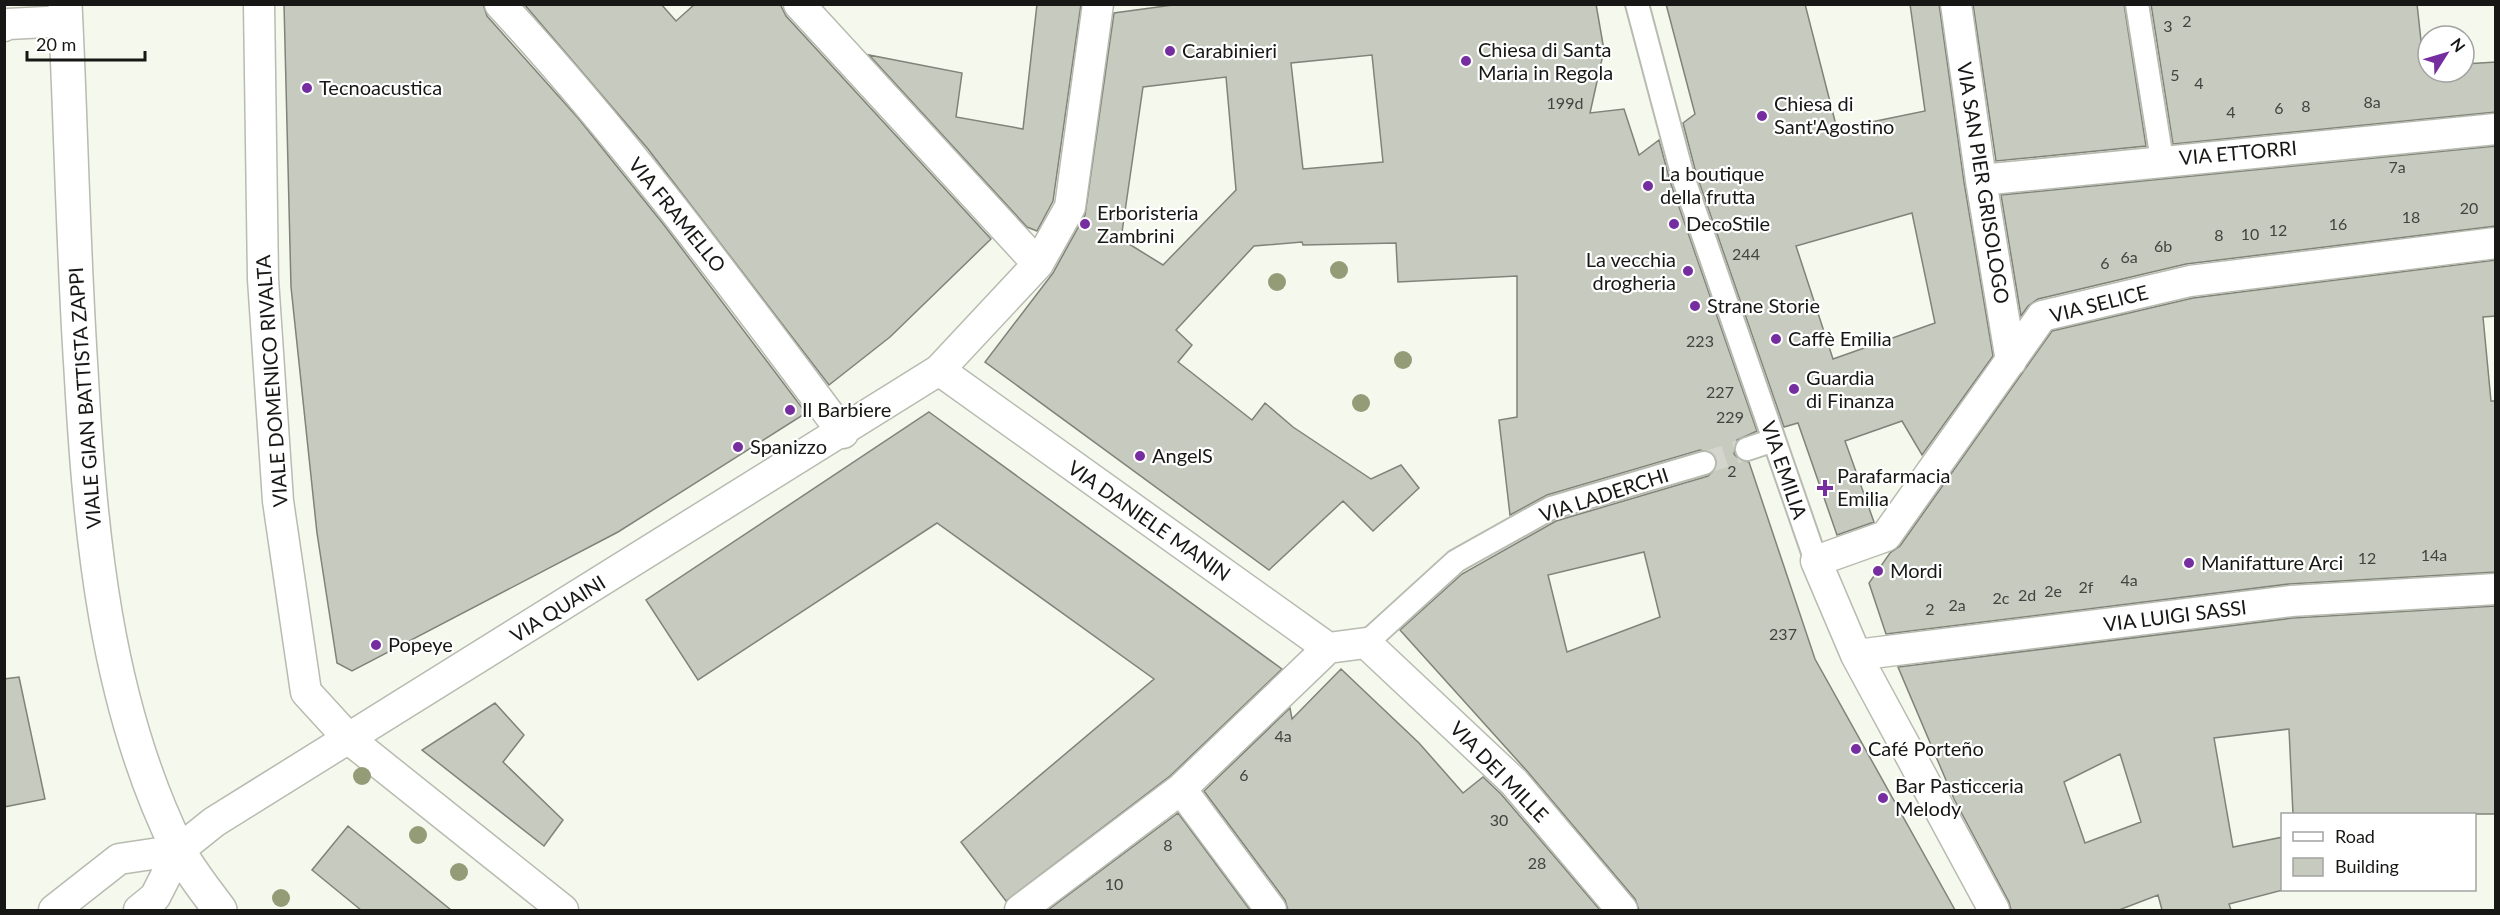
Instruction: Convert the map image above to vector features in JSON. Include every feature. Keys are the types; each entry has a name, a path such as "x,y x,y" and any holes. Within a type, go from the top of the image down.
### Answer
{"street":[{"name":"VIALE DOMENICO RIVALTA","path":"259,4 263,279 278,501 306,692 349,739 563,910"},
{"name":"VIA FRAMELLO","path":"501,4 559,68 703,246 843,433"},
{"path":"799,4 1038,264"},
{"name":"VIA QUAINI","path":"179,850 214,822 843,433 939,370 1038,264 1070,207 1098,4"},
{"name":"VIA EMILIA","path":"1637,4 1683,177 1816,561 1856,655 1994,910"},
{"name":"VIA SAN PIER GRISOLOGO","path":"1956,4 1981,180 2011,361"},
{"path":"2137,4 2162,160"},
{"path":"4,27 8,24 66,13"},
{"name":"VIALE GIAN BATTISTA ZAPPI","path":"66,13 73,241 87,472 106,616 135,744 179,850 220,910"},
{"name":"VIA ETTORRI","path":"1981,180 2162,160 2496,129"},
{"name":"VIA SELICE","path":"1816,561 1886,536 2042,316 2190,281 2496,243"},
{"name":"VIA DANIELE MANIN","path":"939,370 1328,648"},
{"path":"1747,449 1774,440"},
{"name":"VIA LADERCHI","path":"1366,643 1456,561 1551,508 1704,463"},
{"name":"VIA LUIGI SASSI","path":"1856,655 2291,601 2496,590"},
{"path":"1020,910 1181,789 1328,648 1366,643"},
{"name":"VIA DEI MILLE","path":"1366,643 1515,782 1622,910"},
{"path":"1181,789 1271,910"},
{"path":"54,910 119,859 179,850"},
{"path":"139,910 155,897 179,850"}],"building":[{"path":"284,4 483,4 487,16 578,118 664,225 806,413 618,532 352,671 337,663 317,533 291,287"},
{"path":"524,4 661,4 676,21 695,4 780,4 786,16 991,239 890,337 829,385 648,149"},
{"path":"1037,4 1081,4 1053,201 1037,231 1027,227 869,55 962,73 956,117 1023,129"},
{"path":"1180,4 1596,4 1604,50 1590,113 1624,109 1639,155 1659,140 1670,181 1757,431 1737,440 1734,454 1739,459 1749,462 1815,659 1955,910 1639,910 1635,899 1527,771 1400,630 1462,574 1556,521 1708,476 1717,467 1714,454 1700,450 1547,495 1510,515 1499,420 1517,417 1517,276 1398,282 1396,243 1303,245 1302,242 1254,246 1176,330 1192,345 1178,362 1252,420 1265,403 1293,427 1371,479 1401,465 1419,488 1373,531 1343,501 1269,570 985,362 1053,273 1085,215 1114,13","holes":["1372,55 1383,162 1303,169 1291,63","1226,77 1236,190 1163,265 1121,239 1143,87","1644,552 1660,617 1567,652 1548,575"]},
{"path":"1666,4 1805,4 1837,129 1925,111 1910,4 1939,4 1964,182 1993,356 1922,455 1902,421 1845,441 1874,522 1837,535 1798,423 1784,427 1696,173 1683,123 1695,114","holes":["1912,213 1935,323 1833,359 1796,246"]},
{"path":"1973,4 2124,4 2146,146 1996,161"},
{"path":"2151,4 2417,4 2419,24 2416,24 2416,84 2476,84 2476,63 2496,62 2496,112 2173,144"},
{"path":"2496,146 2496,226 2186,264 2038,299 2028,306 2021,316 2001,195"},
{"path":"2496,260 2496,316 2483,317 2491,401 2496,401 2496,572 2289,584 1886,634 1869,583 1890,553 1900,546 2052,331 2193,298"},
{"path":"929,412 1282,669 1170,776 1006,901 961,842 1154,679 937,523 698,680 646,600"},
{"path":"2496,606 2496,814 2293,813 2289,729 2214,738 2233,847 2281,837 2281,891 2229,904 2231,910 2162,910 2158,895 2119,910 2011,910 2009,902 1954,799 1898,667 2293,618","holes":["2120,754 2141,822 2085,843 2064,782"]},
{"path":"1341,669 1419,743 1463,793 1483,777 1501,794 1600,910 1288,910 1285,900 1204,791 1290,708 1292,719"},
{"path":"19,677 45,799 4,807 4,679"},
{"path":"495,703 524,735 503,762 563,820 544,846 422,750"},
{"path":"1178,813 1250,910 1048,910"},
{"path":"348,826 451,910 361,910 312,870"}],"tunnel":[{"path":"1704,463 1747,449"}],"place":[{"name":"Carabinieri","path":"1170,51"},
{"name":"Chiesa di Santa Maria in Regola","path":"1466,61"},
{"name":"Tecnoacustica","path":"307,88"},
{"name":"Chiesa di Sant'Agostino","path":"1762,116"},
{"name":"La boutique della frutta","path":"1648,186"},
{"name":"Erboristeria Zambrini","path":"1085,224"},
{"name":"DecoStile","path":"1674,224"},
{"name":"La vecchia drogheria","path":"1688,271"},
{"name":"Strane Storie","path":"1695,306"},
{"name":"Caffè Emilia","path":"1776,339"},
{"name":"Guardia di Finanza","path":"1794,389"},
{"name":"Il Barbiere","path":"790,410"},
{"name":"Spanizzo","path":"738,447"},
{"name":"AngelS","path":"1140,456"},
{"name":"Parafarmacia Emilia","path":"1825,488"},
{"name":"Manifatture Arci","path":"2189,563"},
{"name":"Mordi","path":"1878,571"},
{"name":"Popeye","path":"376,645"},
{"name":"Café Porteño","path":"1856,749"},
{"name":"Bar Pasticceria Melody","path":"1883,798"}]}
